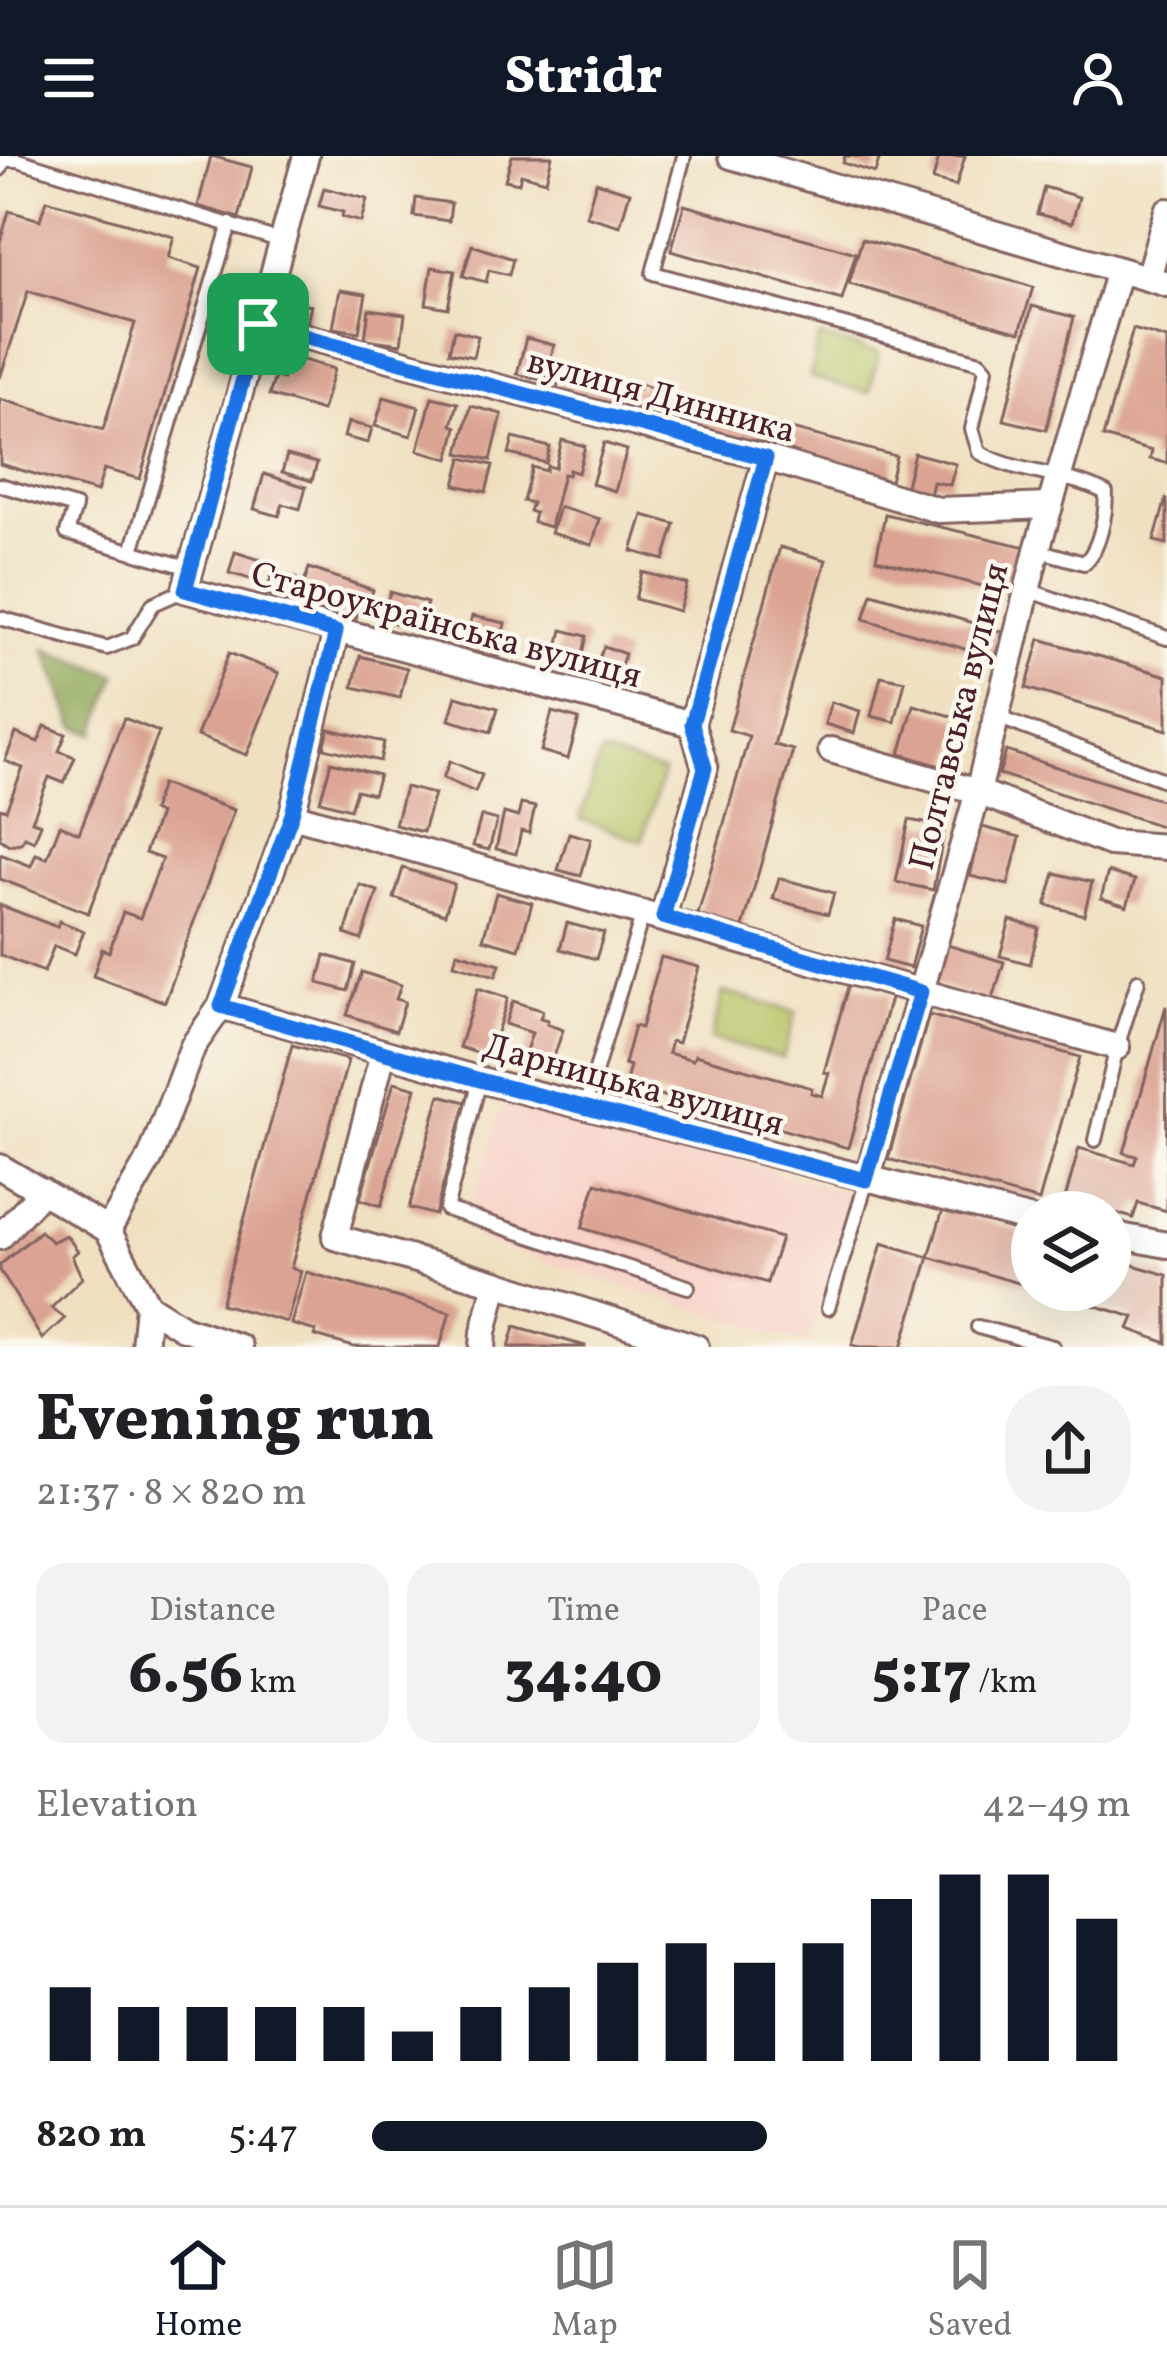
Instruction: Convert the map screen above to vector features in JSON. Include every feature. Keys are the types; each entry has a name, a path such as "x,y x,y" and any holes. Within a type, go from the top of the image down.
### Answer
{"street":[{"path":"188,579 306,156"},
{"path":"731,156 1158,281 1167,211"},
{"name":"Полтавська вулиця","path":"866,1180 978,792 1037,550 1118,270"},
{"name":"вулиця Динника","path":"258,324 766,458 938,510 1050,506"},
{"path":"653,914 705,768 692,724 766,458"},
{"name":"Староукраїнська вулиця","path":"188,579 336,632 692,724"},
{"path":"108,1230 151,1156 193,1046 221,1006 292,814 336,632"},
{"path":"832,750 978,792 1110,844 1167,847"},
{"path":"292,814 1117,1047"},
{"name":"Дарницька вулиця","path":"221,1006 480,1080 1011,1215"},
{"path":"383,1053 335,1237 695,1347"},
{"path":"0,1167 108,1230 148,1306 183,1328 239,1347"},
{"path":"0,1237 42,1191"},
{"path":"1131,1238 1167,1245"},
{"path":"482,1347 496,1283"},
{"path":"144,1347 148,1306"}],"lane":[{"path":"684,156 653,273 980,362 986,369 972,429 979,452 1001,465 1106,493 1092,557 1084,563 1037,550"},
{"path":"0,169 4,160 19,160 282,241"},
{"path":"131,551 230,224"},
{"path":"0,485 75,507 67,533 131,551 188,579 153,604 131,638 107,648 0,617"},
{"path":"1027,589 1167,638"},
{"path":"996,716 1167,782"},
{"path":"585,1107 653,914"},
{"path":"1095,1140 1138,981"},
{"path":"480,1080 446,1209 688,1288"},
{"path":"828,1308 866,1180"},
{"path":"978,1327 1053,1347"}],"shaded area":[{"path":"506,1091 853,1195 807,1344 477,1240 485,1216 471,1211"}],"green space":[{"path":"819,337 879,353 869,393 810,377"},
{"path":"46,649 117,675 95,734 75,726"},
{"path":"601,753 663,772 642,841 580,819"},
{"path":"723,992 796,1012 783,1058 711,1039"}],"building":[{"path":"211,156 252,167 239,218 198,206"},
{"path":"512,156 552,156 546,181 521,174 519,183 505,180"},
{"path":"845,156 880,156 875,173 843,163"},
{"path":"939,156 965,156 956,186 933,180"},
{"path":"596,182 630,192 620,226 586,216"},
{"path":"1044,187 1079,197 1072,223 1037,214"},
{"path":"324,188 367,199 361,222 319,206"},
{"path":"416,198 451,203 449,221 414,216"},
{"path":"46,200 174,237 168,258 201,268 140,479 104,469 97,492 0,464 0,399 103,430 135,323 28,291 0,378 0,242 9,211 40,220"},
{"path":"684,205 856,253 842,300 671,251"},
{"path":"862,239 1033,287 1020,332 849,284"},
{"path":"472,245 513,259 509,275 489,270 486,282 463,276"},
{"path":"432,267 455,271 448,308 426,304"},
{"path":"340,290 366,294 359,332 333,328"},
{"path":"285,300 311,305 306,328 280,323"},
{"path":"1032,306 1074,317 1046,430 1004,420"},
{"path":"369,309 405,314 401,344 365,339"},
{"path":"1133,329 1167,339 1167,463 1150,459 1152,451 1103,437"},
{"path":"454,330 478,336 473,357 449,352"},
{"path":"526,338 554,345 545,381 517,374"},
{"path":"289,356 334,369 322,411 269,395 275,377 283,379"},
{"path":"562,371 639,389 641,384 654,389 652,393 896,456 890,481 556,391"},
{"path":"384,397 419,407 411,436 375,426"},
{"path":"432,397 458,403 449,459 418,450"},
{"path":"471,406 502,414 491,460 459,453"},
{"path":"348,422 372,428 368,443 344,437"},
{"path":"513,438 550,447 546,463 509,454"},
{"path":"562,440 585,446 578,473 563,474 550,527 533,522 532,503 523,501 532,467 555,468"},
{"path":"604,443 627,450 615,491 592,484"},
{"path":"914,453 956,464 950,485 933,482 930,496 905,490"},
{"path":"287,455 317,463 312,481 282,472"},
{"path":"462,458 493,465 486,492 455,485"},
{"path":"264,474 306,487 300,509 283,504 279,516 254,509"},
{"path":"1167,500 1167,544 1154,541"},
{"path":"559,507 600,519 592,545 551,533"},
{"path":"885,514 1026,547 1014,594 876,559"},
{"path":"643,515 675,524 664,560 632,551"},
{"path":"780,547 826,560 774,745 793,750 742,931 697,918 749,736 729,730"},
{"path":"235,552 264,561 257,581 229,573"},
{"path":"309,568 373,590 367,608 360,605 356,618 299,599"},
{"path":"273,571 296,578 289,601 266,594"},
{"path":"642,572 687,584 679,611 635,599"},
{"path":"390,592 427,603 424,613 431,615 426,633 382,619"},
{"path":"872,593 1003,632 995,658 864,619"},
{"path":"472,616 505,623 498,657 465,650"},
{"path":"562,630 587,636 579,671 554,664"},
{"path":"1040,639 1167,676 1167,730 1026,688"},
{"path":"604,646 625,654 613,687 591,678"},
{"path":"229,653 279,673 247,755 197,736"},
{"path":"360,656 407,668 400,698 353,687"},
{"path":"881,676 905,681 895,722 871,716"},
{"path":"456,696 498,708 491,732 449,720"},
{"path":"831,702 860,711 854,733 825,724"},
{"path":"914,705 965,720 950,769 900,754"},
{"path":"552,712 579,719 568,759 541,751"},
{"path":"124,718 159,732 88,913 0,879 0,854 31,866 36,854 47,858 60,825 79,833"},
{"path":"45,726 66,734 59,751 75,757 64,783 49,777 32,821 41,824 34,841 25,837 9,845 0,839 0,808 6,810 23,768 5,761 16,733 38,742"},
{"path":"329,729 384,742 380,761 324,748"},
{"path":"1006,751 1167,802 1167,828 999,774"},
{"path":"450,761 482,775 475,792 443,778"},
{"path":"331,762 379,775 373,794 356,790 350,809 320,801"},
{"path":"161,784 234,810 165,1002 93,976 102,949 109,952 123,912 140,918 162,859 145,853 159,814 152,811"},
{"path":"405,787 434,794 423,832 395,825"},
{"path":"521,804 535,807 529,833 521,831 516,854 496,849 504,813 518,817"},
{"path":"481,816 497,820 489,850 473,846"},
{"path":"909,820 945,827 933,890 896,882"},
{"path":"982,827 1020,837 1008,885 970,876"},
{"path":"569,833 591,839 581,876 558,870"},
{"path":"403,868 454,884 445,914 394,898"},
{"path":"1108,872 1135,880 1127,906 1101,898"},
{"path":"1055,873 1092,882 1084,915 1046,905"},
{"path":"779,878 834,893 828,914 773,899"},
{"path":"360,885 378,891 362,940 345,934"},
{"path":"496,893 532,903 519,949 483,939"},
{"path":"0,905 57,927 59,921 84,931 75,954 54,946 44,972 0,955"},
{"path":"895,919 921,926 910,968 884,961"},
{"path":"1010,920 1039,928 1030,964 1000,956"},
{"path":"567,923 604,933 596,959 560,949"},
{"path":"944,944 1004,962 992,1002 932,984"},
{"path":"457,952 500,964 496,976 454,964"},
{"path":"325,955 355,964 348,991 318,983"},
{"path":"661,957 699,967 678,1043 671,1041 668,1053 693,1060 695,1055 812,1088 811,1093 822,1096 829,1073 824,1072 849,983 891,995 848,1148 625,1085 630,1066 624,1064 634,1026 641,1028"},
{"path":"362,972 401,985 396,999 405,1002 396,1031 347,1015"},
{"path":"478,988 508,998 489,1057 459,1047"},
{"path":"513,1001 543,1011 540,1018 563,1030 548,1074 521,1065 532,1033 505,1024"},
{"path":"1166,1006 1167,1211 1138,1203 1133,1218 1131,1191 1067,1191 1079,1148 1134,1164 1137,1156 1124,1153"},
{"path":"929,1015 1080,1057 1042,1191 1011,1193 888,1159"},
{"path":"292,1045 348,1060 291,1268 301,1271 287,1322 221,1304"},
{"path":"394,1082 416,1088 381,1206 360,1199"},
{"path":"440,1095 466,1102 435,1215 409,1208"},
{"path":"596,1183 781,1238 767,1283 582,1228"},
{"path":"943,1209 1011,1229 1011,1281 929,1257"},
{"path":"40,1231 52,1242 66,1235 78,1251 72,1256 82,1278 51,1308 65,1318 42,1339 0,1270"},
{"path":"882,1243 929,1257 902,1347 852,1345"},
{"path":"1131,1264 1167,1275 1167,1343 1129,1329 1134,1317 1113,1311 1131,1311"},
{"path":"306,1272 450,1312 440,1347 354,1347 291,1324"},
{"path":"515,1326 585,1346 585,1347 509,1347"}],"route":[{"path":"258,324 766,458 692,724 705,768 663,917 921,992 866,1180 480,1080 221,1006 292,814 336,632 185,590 258,324"}]}
